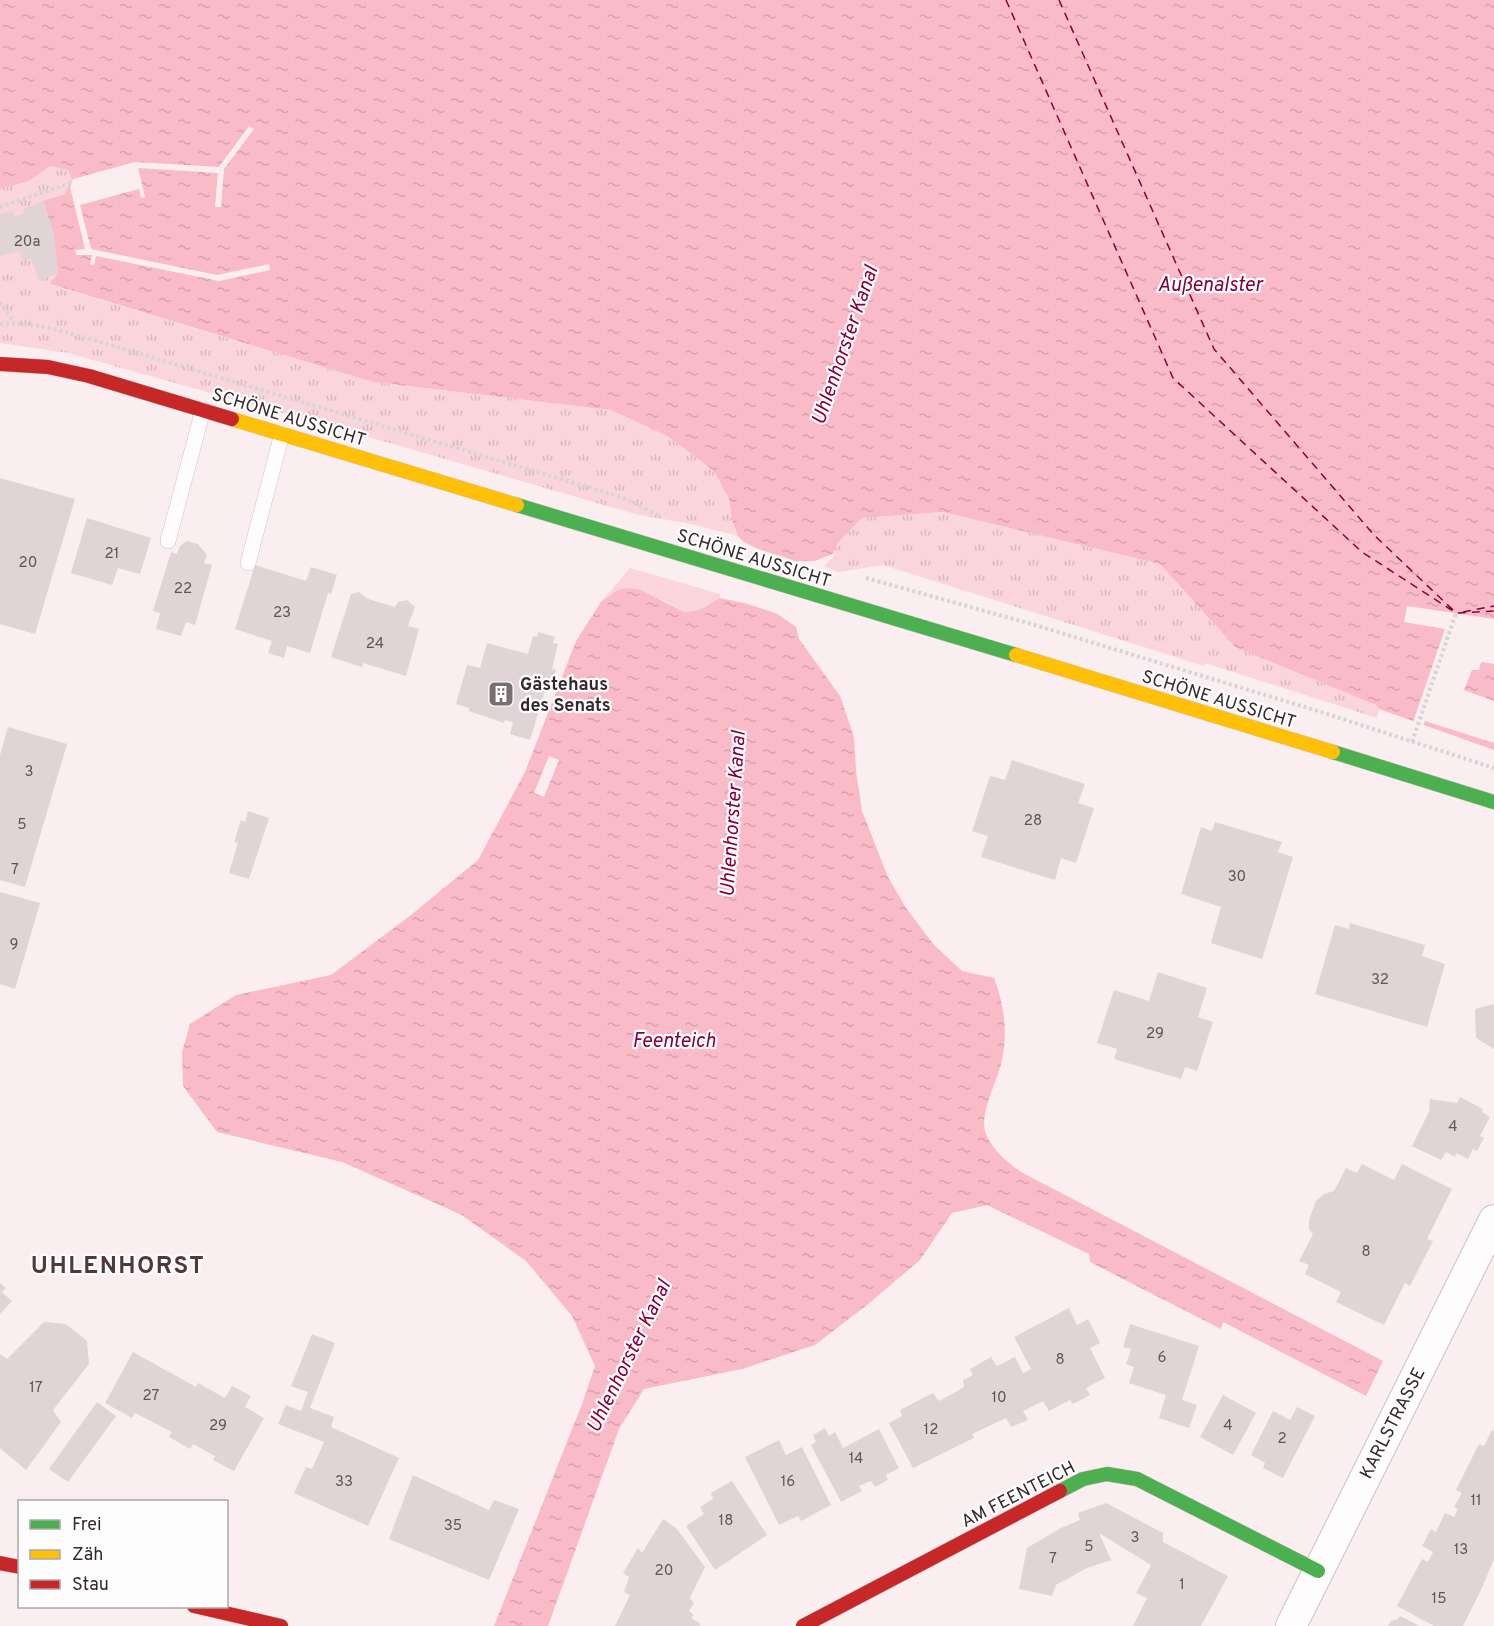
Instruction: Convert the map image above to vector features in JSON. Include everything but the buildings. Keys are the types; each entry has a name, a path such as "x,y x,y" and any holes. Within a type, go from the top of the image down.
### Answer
{"street":[{"name":"SCHÖNE AUSSICHT","path":"0,364 48,368 89,376 1494,802"},
{"name":"KARLSTRASSE","path":"1291,1626 1494,1220"},
{"name":"AM FEENTEICH","path":"803,1626 1083,1479 1107,1474 1137,1479 1318,1571"},
{"path":"0,1563 18,1567"},
{"path":"203,1608 280,1626"}],"lane":[{"path":"168,541 202,410"},
{"path":"249,563 282,434"}],"path":[{"path":"0,207 71,183"},
{"path":"0,302 14,323"},
{"path":"0,324 43,326 97,341 621,497 649,510"},
{"path":"861,578 870,578 1028,623 1494,768"},
{"path":"1412,742 1456,614"}],"green space":[{"path":"50,166 68,170 73,179 53,231 58,273 51,285 373,382 611,410 669,437 714,471 729,498 732,520 738,536 691,524 635,514 68,353 0,343 0,189 29,181"},
{"path":"943,512 1160,564 1235,647 1376,705 1379,709 1377,718 883,565 838,572 824,566 835,555 832,554 838,543 862,518"},
{"path":"630,568 720,594 720,598 699,610 684,612 661,599 601,602"}],"water":[{"name":"Außenalster","path":"0,0 1494,0 1494,750 1379,709 1376,705 1235,647 1160,564 943,512 862,518 838,543 832,554 815,561 793,561 776,613 796,627 799,639 840,696 854,737 862,811 888,877 906,908 934,945 962,971 994,978 1003,1008 1005,1039 1000,1068 987,1105 984,1123 987,1137 995,1149 1021,1172 1383,1361 1366,1396 1223,1322 1221,1329 1090,1262 1089,1254 987,1205 952,1213 920,1260 815,1345 742,1369 644,1389 619,1429 548,1626 494,1626 595,1366 572,1316 526,1261 460,1214 342,1162 217,1132 183,1086 182,1052 190,1024 236,995 331,975 411,915 478,860 525,772 576,641 601,602 618,590 626,588 641,590 684,612 699,610 720,598 744,603 762,551 744,542 738,536 732,520 729,498 714,471 669,437 611,410 373,382 50,284 58,273 53,231 43,201 65,194 72,179 68,170 50,166 29,181 0,189"}],"pier":[{"path":"249,126 254,129 224,169 221,207 215,207 218,173 138,168 145,197 141,198 139,189 80,205 91,249 217,275 269,264 270,270 219,281 96,256 94,265 90,264 92,255 76,255 75,250 85,249 70,187 73,179 135,162 219,167"},
{"path":"742,544 805,564 795,564 780,613 782,615 722,596 742,599 758,552"},
{"path":"1407,606 1494,619 1494,664 1481,662 1479,670 1472,670 1464,690 1494,701 1494,743 1425,721 1423,726 1413,722 1445,629 1404,622"},
{"path":"549,756 559,760 544,797 534,793"}],"ferry route":[{"path":"1006,0 1173,378 1362,552 1456,613 1494,611"},
{"path":"1059,0 1214,349 1374,535 1453,610"},
{"path":"1463,612 1494,606"}],"traffic: fast":[{"path":"517,505 1016,655"},
{"path":"1333,752 1494,802"},
{"path":"1060,1491 1083,1479 1107,1474 1137,1479 1318,1571"}],"traffic: slow":[{"path":"232,419 517,505"},
{"path":"1016,655 1333,752"}],"traffic: jam":[{"path":"0,364 48,367 89,376 232,419"},
{"path":"803,1626 1060,1491"},
{"path":"0,1563 18,1567"},
{"path":"203,1608 281,1626"}],"place":[{"name":"Gästehaus des Senats","path":"501,694"}],"district":[{"name":"UHLENHORST","path":"118,1265"}],"water label":[{"name":"Uhlenhorster Kanal","path":"844,345"},
{"name":"Uhlenhorster Kanal","path":"732,814"},
{"name":"Feenteich","path":"674,1040"},
{"name":"Uhlenhorster Kanal","path":"628,1356"}]}
